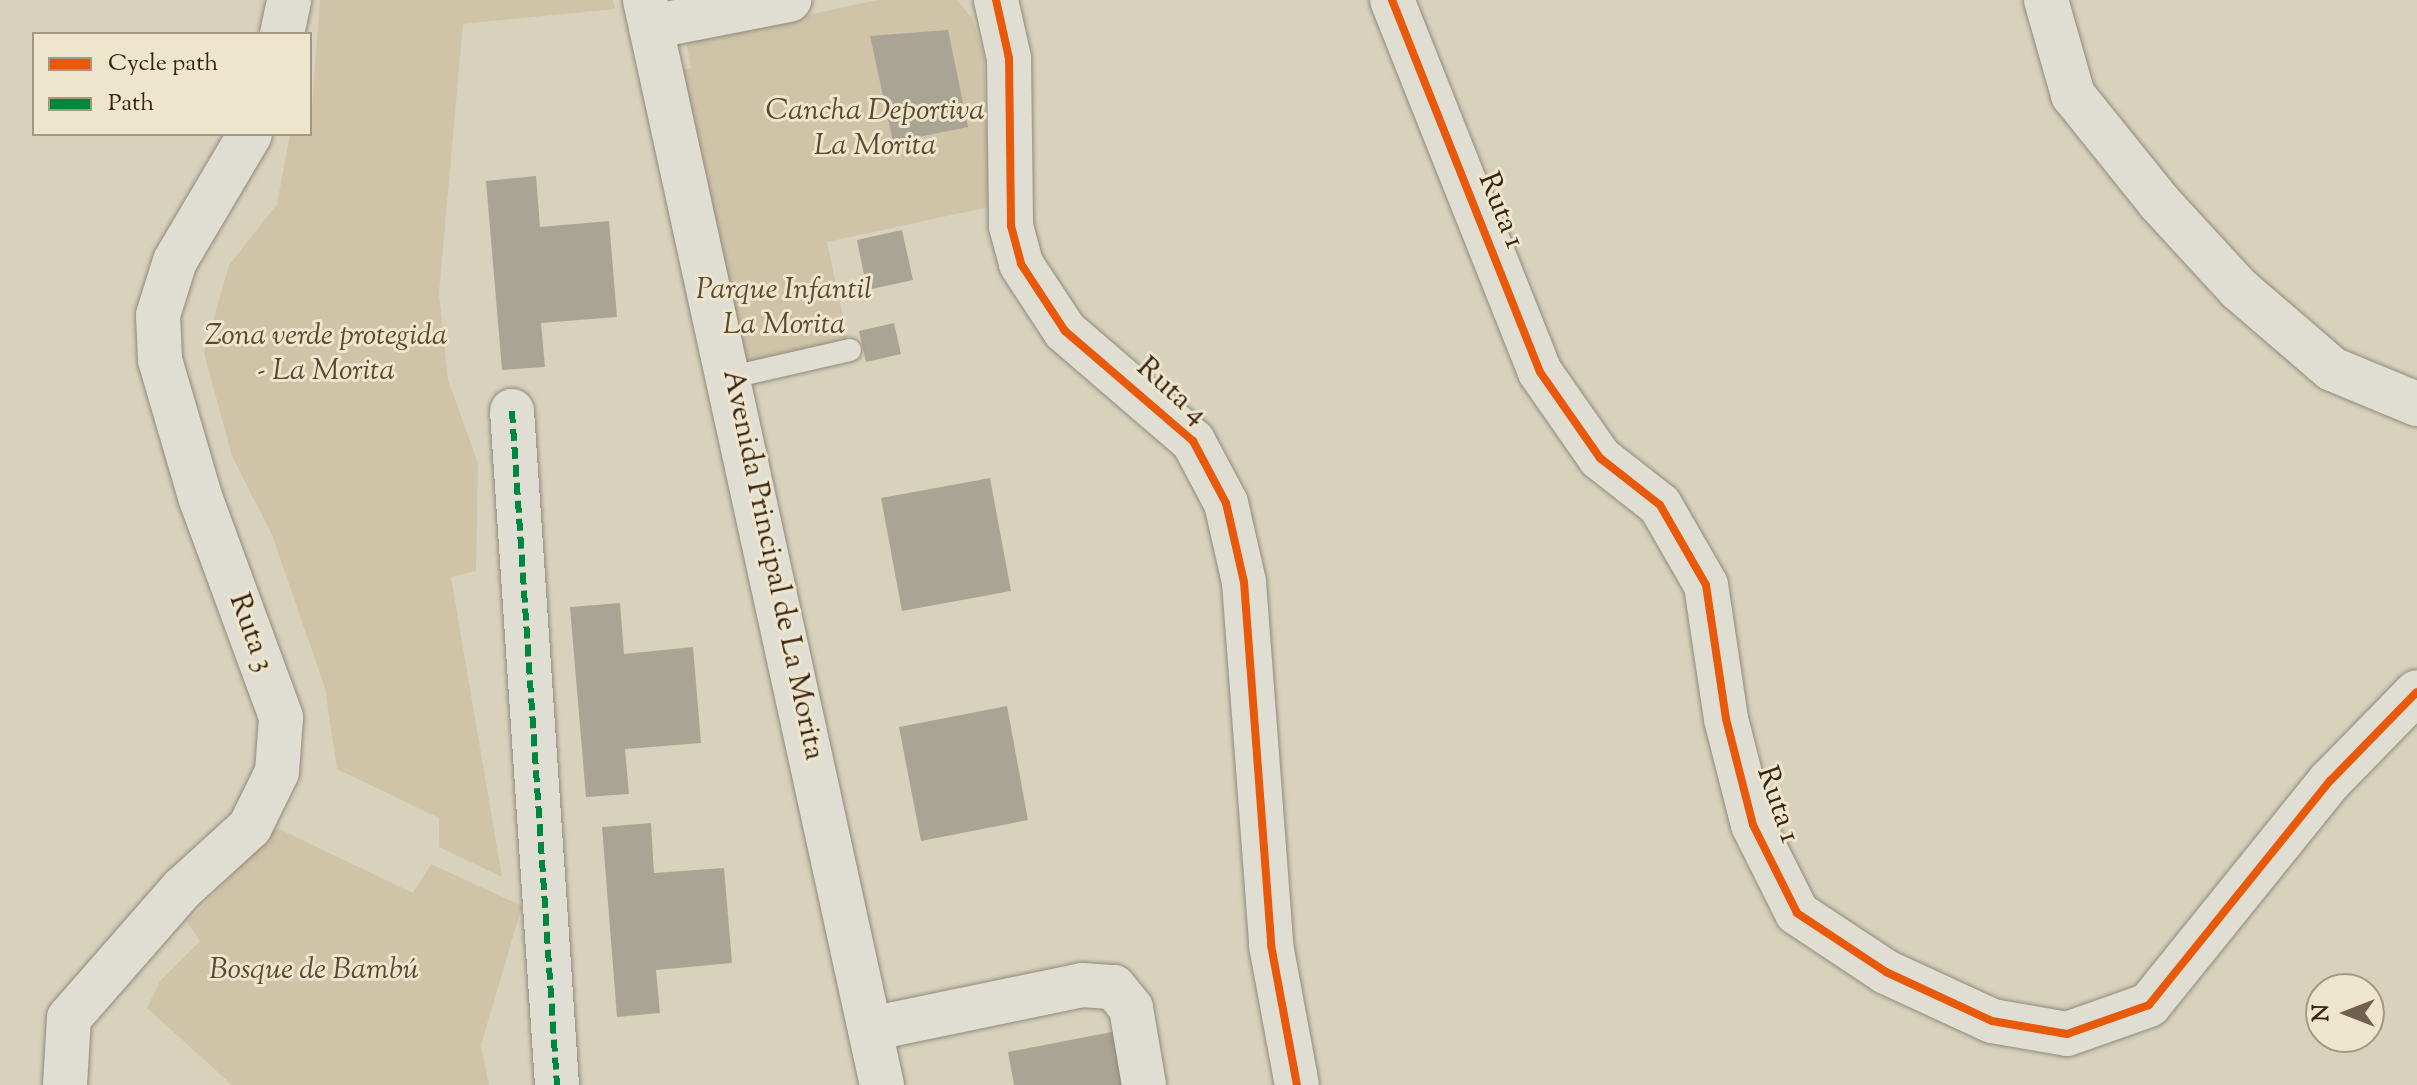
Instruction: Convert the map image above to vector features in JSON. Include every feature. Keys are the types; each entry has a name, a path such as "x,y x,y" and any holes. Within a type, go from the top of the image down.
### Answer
{"street":[{"path":"282,32 289,0"},
{"path":"648,14 789,0"},
{"name":"Ruta 4","path":"996,0 1009,58 1011,226 1021,264 1065,331 1193,441 1226,503 1244,582 1271,945 1297,1085"},
{"name":"Ruta 1","path":"1392,0 1540,372 1600,458 1660,505 1706,585 1726,719 1753,825 1797,913 1886,972 1992,1021 2067,1034 2149,1005 2330,781 2417,692"},
{"path":"2046,0 2073,95 2169,213 2239,289 2332,369 2417,404"},
{"name":"Avenida Principal de La Morita","path":"648,14 732,377 882,1085"},
{"name":"Ruta 3","path":"65,1085 69,1018 183,888 250,827 277,772 281,717 201,500 160,360 158,315 175,261 249,136"},
{"path":"512,411 557,1085"},
{"path":"870,1029 1082,985 1114,987 1131,1008 1144,1085"}],"lane":[{"path":"732,377 850,350"}],"green space":[{"name":"Zona verde protegida - La Morita","path":"320,0 613,0 615,9 463,24 439,293 448,380 478,463 476,571 451,577 502,877 439,847 439,818 337,769 325,688 272,535 232,456 204,353 229,265 277,204 290,136 312,136"},
{"name":"Cancha Deportiva La Morita","path":"877,0 957,0 972,18 984,56 989,207 827,242 850,350 732,377 662,75 691,68 686,41"},
{"name":"Bosque de Bambú","path":"277,828 413,893 431,864 522,906 481,1045 489,1085 232,1085 147,1008 160,981 200,941 187,922"}],"building":[{"path":"948,30 968,127 893,142 870,36"},
{"path":"536,176 540,227 609,221 617,317 541,323 545,367 502,370 486,181"},
{"path":"902,230 913,280 867,290 857,240"},
{"path":"894,323 901,354 866,362 859,331"},
{"path":"990,478 1011,591 902,611 881,498"},
{"path":"620,603 624,654 693,647 701,743 625,749 629,794 586,797 570,607"},
{"path":"1007,706 1028,820 921,841 899,727"},
{"path":"651,823 654,873 724,868 732,963 656,970 660,1013 617,1017 602,827"},
{"path":"1122,1030 1133,1085 1014,1085 1008,1052"}],"marked path":[{"path":"512,411 557,1085"}],"cycle path":[{"path":"996,0 1009,58 1011,226 1021,264 1065,331 1193,441 1226,503 1244,582 1271,945 1297,1085"},
{"path":"1392,0 1540,372 1600,458 1660,505 1706,585 1726,719 1753,825 1797,913 1886,972 1992,1021 2067,1034 2149,1005 2330,781 2417,692"}],"park label":[{"name":"Parque Infantil La Morita","path":"784,308"}]}
